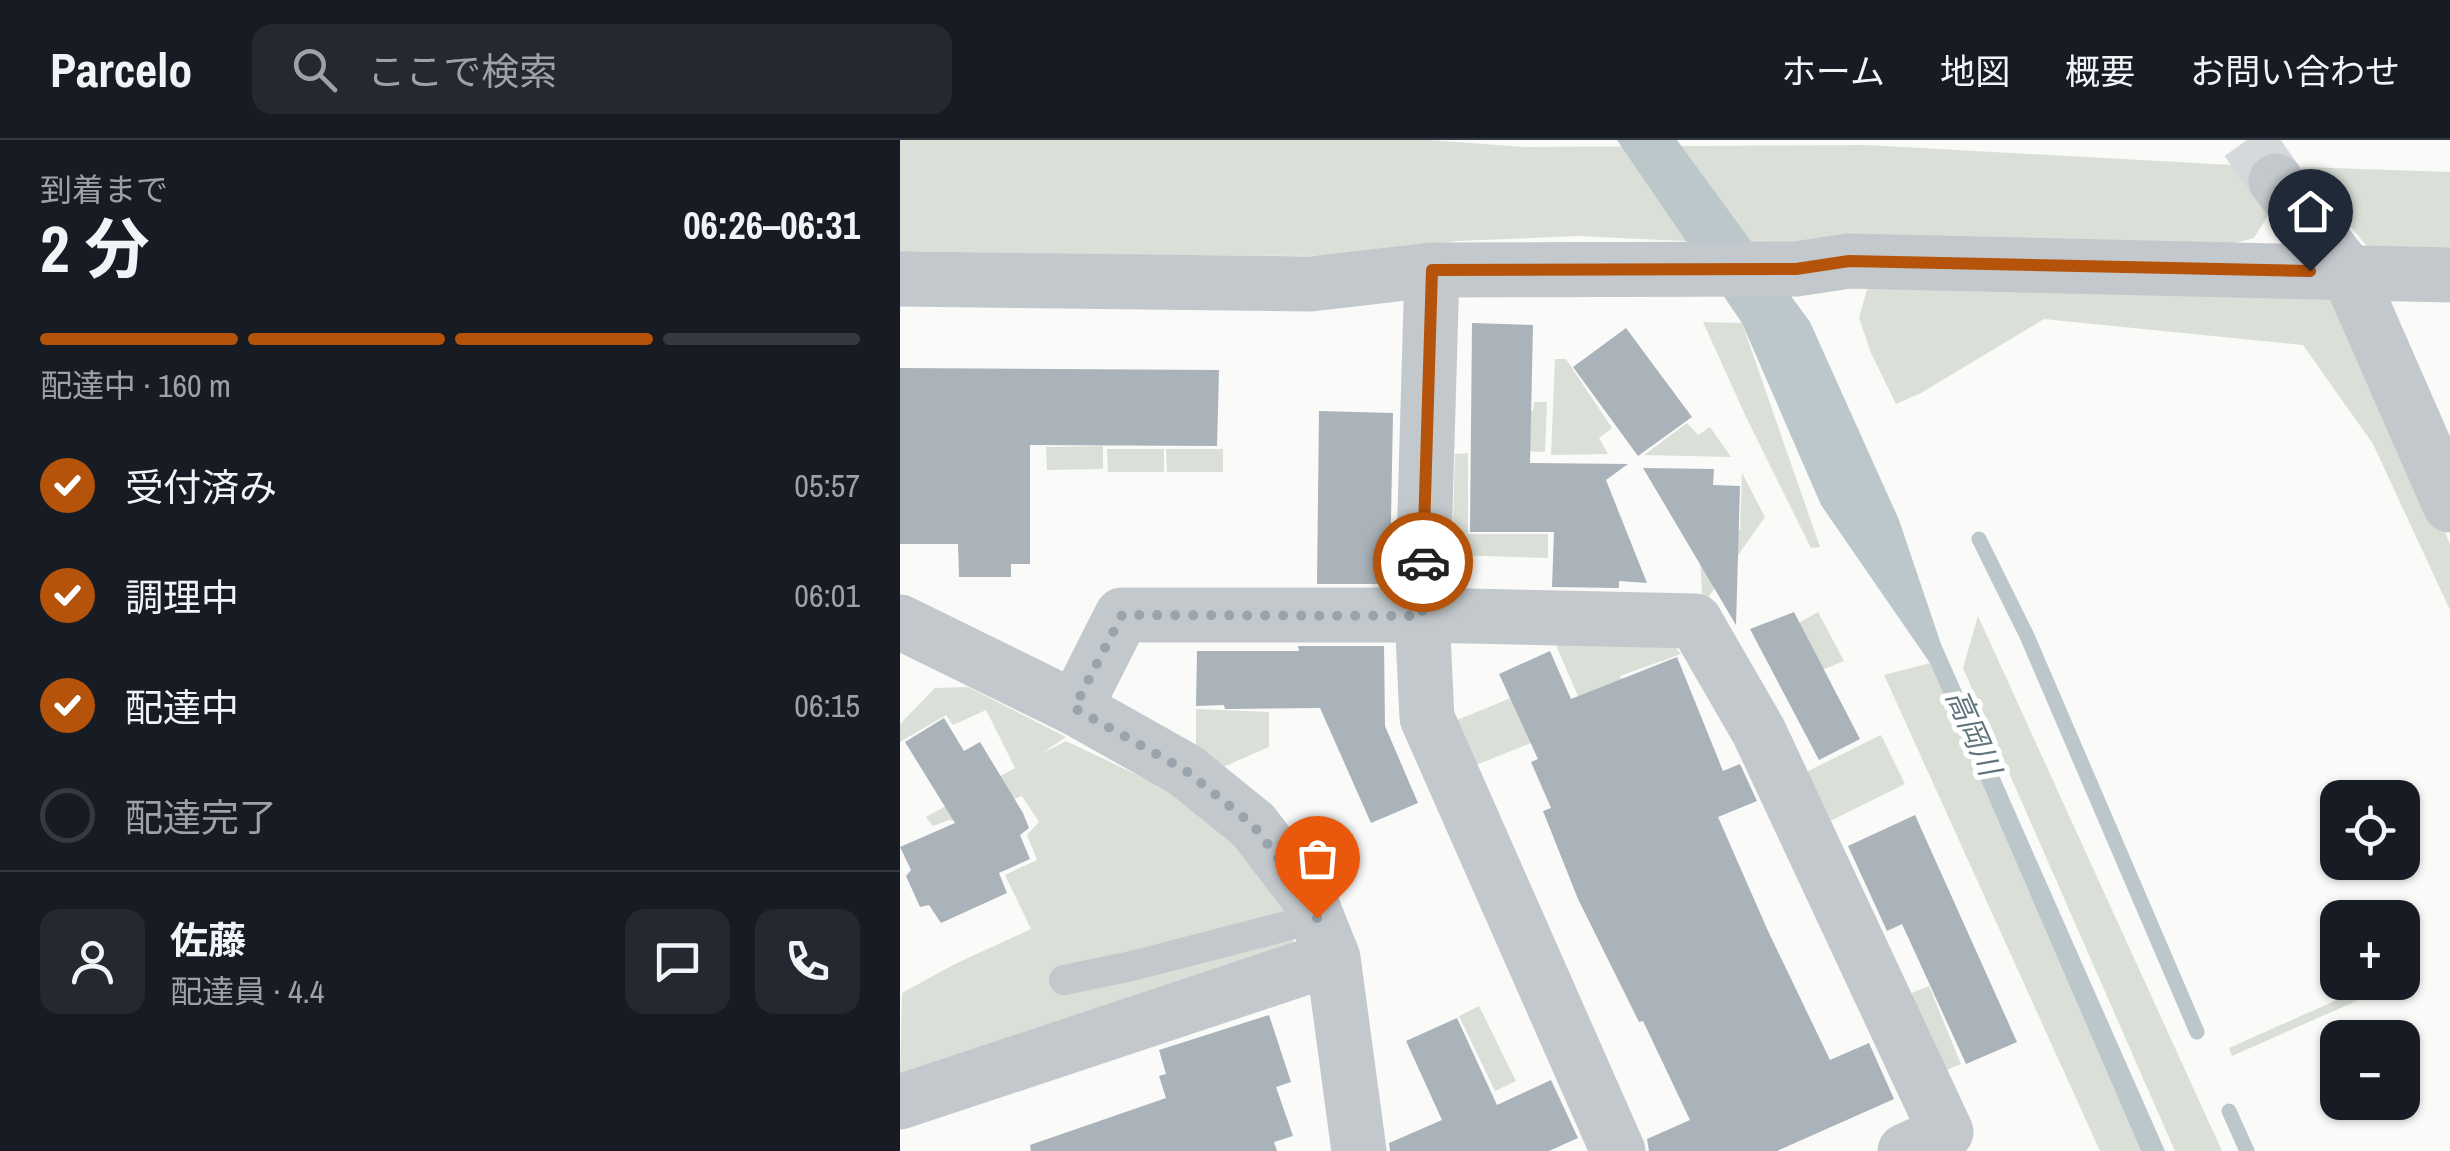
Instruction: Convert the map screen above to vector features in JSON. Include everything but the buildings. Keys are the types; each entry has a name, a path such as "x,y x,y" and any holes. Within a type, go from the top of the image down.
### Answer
{"street":[{"path":"2276,182 2348,272 2450,505"},
{"path":"900,279 1311,284 1432,270 1796,269 1849,261 2450,275"},
{"path":"1432,270 1422,616 1427,718 1618,1151"},
{"path":"1074,708 1122,615 1695,622 1759,732 1946,1132 1905,1151"},
{"path":"900,622 1074,708 1185,770 1253,825 1309,898 1325,938 1359,1151"},
{"path":"900,1102 1325,938"}],"lane":[{"path":"1064,980 1132,966 1325,938"}],"shaded area":[{"path":"900,140 1429,140 1525,147 1866,145 2250,166 2276,202 2254,238 2207,250 1768,245 1578,236 1457,241 1347,256 900,254"},
{"path":"2301,167 2450,172 2450,257 2392,261 2365,244"},
{"path":"1868,286 2337,296 2371,356 2450,544 2450,610 2373,444 2303,345 2044,319 1896,404 1859,318"},
{"path":"1703,322 1742,323 1820,547 1811,548"},
{"path":"1555,359 1566,359 1612,428 1599,438 1608,454 1551,455"},
{"path":"1534,402 1547,402 1545,452 1498,450 1498,409 1533,411"},
{"path":"1687,423 1698,435 1710,427 1731,457 1644,455"},
{"path":"1103,446 1103,469 1047,470 1046,447"},
{"path":"1107,449 1164,449 1164,472 1108,472"},
{"path":"1166,449 1223,449 1223,472 1167,472"},
{"path":"1468,453 1468,534 1548,534 1548,558 1452,555 1455,454"},
{"path":"1742,473 1765,517 1707,599 1702,596 1699,531 1740,530"},
{"path":"1818,612 1844,661 1808,676 1782,632"},
{"path":"1978,616 2222,1151 2175,1151 1963,668"},
{"path":"1555,643 1672,643 1681,654 1620,676 1652,748 1607,763"},
{"path":"1930,663 2141,1151 2100,1151 1884,675"},
{"path":"968,687 1066,737 1041,754 1066,741 1171,791 1225,827 1280,897 1295,945 900,1078 902,993 1031,929 1005,875 1037,860 1027,835 1039,822 1022,796 956,821 933,826 926,817 1015,768 986,710 953,725 946,715 900,742 900,724 935,688"},
{"path":"1511,698 1531,743 1476,765 1457,720"},
{"path":"1196,709 1269,712 1269,747 1223,767 1196,747"},
{"path":"1881,735 1905,784 1828,822 1804,773"},
{"path":"1929,986 1961,1064 1939,1073 1907,995"},
{"path":"2337,1000 2359,1000 2232,1056 2229,1048"},
{"path":"1479,1006 1516,1081 1495,1091 1459,1016"}],"water":[{"name":"高岡川","path":"1617,140 1677,140 1810,322 1899,520 1941,644 2165,1151 2141,1151 1930,663 1821,505 1742,323"}],"waterway":[{"path":"1979,539 2027,636 2197,1032"},
{"path":"2229,1111 2247,1151"}],"tunnel":[{"path":"2247,140 2276,181"}],"way so far":[{"path":"1317,918 1309,898 1253,825 1185,770 1074,708 1122,615 1422,616 1423,562"}],"route":[{"path":"1423,562 1432,270 1796,269 1849,261 2310,271"}]}
